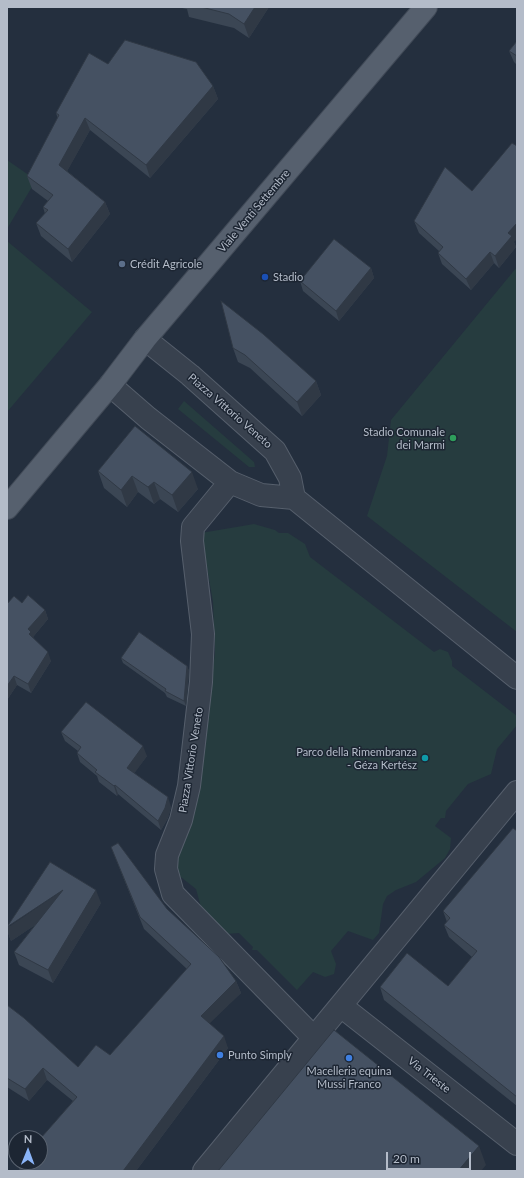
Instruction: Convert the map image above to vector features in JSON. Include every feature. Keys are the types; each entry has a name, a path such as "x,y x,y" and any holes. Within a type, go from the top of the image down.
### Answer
{"main road":[{"name":"Viale Venti Settembre","path":"7,508 110,385 145,339 426,7"}],"street":[{"name":"Piazza Vittorio Veneto","path":"145,339 190,375 275,451 290,478 294,498"},
{"path":"110,385 148,418 230,482 261,495 294,498 517,678"},
{"name":"Piazza Vittorio Veneto","path":"230,482 193,526 192,541 203,634 201,682 189,786 181,820 166,854 166,869 173,894 314,1038"},
{"path":"204,1171 517,792"},
{"name":"Via Trieste","path":"341,1006 517,1144"}],"green space":[{"path":"7,160 36,180 7,229"},
{"path":"7,241 92,312 7,412"},
{"name":"Stadio Comunale dei Marmi","path":"517,267 517,632 367,516 387,456 391,420"},
{"path":"184,401 254,462 255,467 249,467 178,409"},
{"name":"Parco della Rimembranza - Géza Kertész","path":"254,524 275,530 279,533 288,533 305,544 310,557 434,652 440,649 448,652 452,661 452,666 517,716 517,725 497,749 491,774 468,784 446,811 445,818 441,818 435,826 451,838 450,849 445,858 416,882 396,890 387,896 383,904 379,933 373,940 348,931 331,951 336,964 334,974 325,977 313,972 297,990 257,950 252,950 253,947 239,933 225,934 201,907 196,889 177,874 178,856 200,761 215,653 213,602 201,533"}],"building":[{"path":"201,7 255,7 244,24 229,14"},
{"path":"125,40 196,62 213,86 146,165 85,118 59,165 105,202 68,249 36,223 48,210 43,207 53,195 27,176 59,115 56,113 89,53 108,64"},
{"path":"517,41 517,56 509,51"},
{"path":"512,143 517,146 517,223 508,233 512,236 495,256 490,252 466,279 438,253 443,247 414,221 445,167 472,191"},
{"path":"334,239 371,268 336,311 300,281"},
{"path":"221,301 263,334 316,381 297,402 245,355 233,348"},
{"path":"135,426 192,472 172,495 154,482 148,487 132,476 121,490 98,471"},
{"path":"28,595 45,610 28,629 31,632 29,634 48,652 28,684 14,676 7,686 7,604 14,596 22,603"},
{"path":"139,632 187,666 184,701 165,691 166,689 121,658"},
{"path":"86,702 143,746 127,768 168,797 165,808 158,821 115,785 114,786 95,772 97,770 77,753 81,747 61,732"},
{"path":"513,828 517,831 517,1097 380,987 407,953 448,986 477,951 444,925 450,918 443,911"},
{"path":"118,843 167,909 219,957 236,981 201,1016 224,1036 123,1171 25,1171 24,1170 48,1170 48,1130 77,1097 43,1068 25,1089 7,1078 7,1005 24,1018 78,1067 96,1045 110,1055 191,964 140,917 111,847"},
{"path":"50,862 96,890 48,970 14,952 63,890 7,927"},
{"path":"334,1030 479,1146 458,1171 218,1171"}],"place":[{"name":"Crédit Agricole","path":"122,264"},
{"name":"Stadio","path":"265,277"},
{"name":"Stadio Comunale dei Marmi","path":"453,438"},
{"name":"Parco della Rimembranza - Géza Kertész","path":"425,758"},
{"name":"Punto Simply","path":"220,1055"},
{"name":"Macelleria equina Mussi Franco","path":"349,1058"}]}
